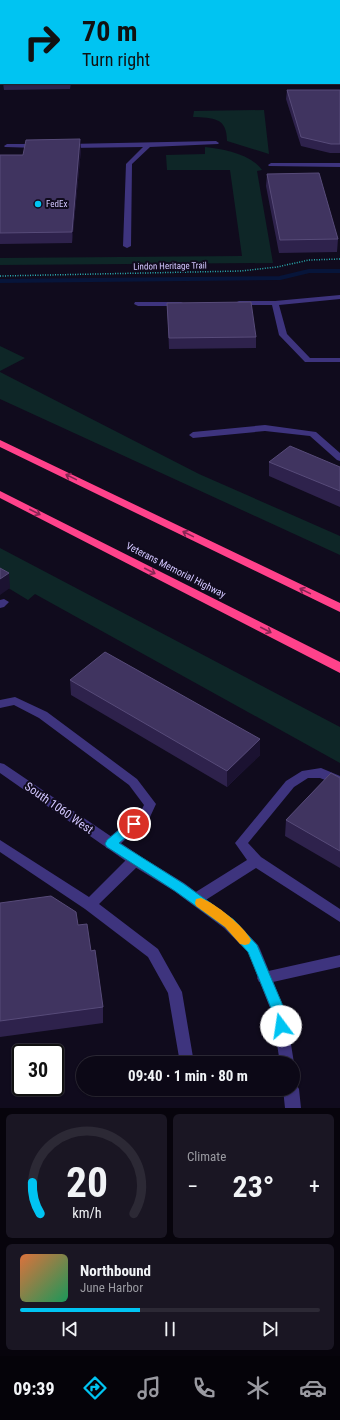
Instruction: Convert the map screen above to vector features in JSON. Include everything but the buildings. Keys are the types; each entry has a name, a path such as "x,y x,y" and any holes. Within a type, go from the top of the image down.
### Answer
{"highway":[{"path":"0,443 340,608"},
{"name":"Veterans Memorial Highway","path":"0,494 340,668"}],"street":[{"path":"62,146 216,143"},
{"path":"127,246 129,164 148,145"},
{"path":"7,146 46,146"},
{"path":"271,166 340,166"},
{"path":"229,304 275,303 340,297"},
{"path":"275,303 283,335 308,360 340,360"},
{"path":"138,304 191,304"},
{"path":"193,435 265,428 313,434 340,458"},
{"path":"0,704 15,701 43,715 133,782 142,791 150,804 146,814 111,844"},
{"name":"South 1060 West","path":"0,767 111,844 196,899 229,924 253,949 279,1013 286,1056"},
{"path":"340,782 321,773 306,774 290,784 241,843 256,861 340,916"},
{"path":"0,844 90,905 153,953 175,992 186,1056"},
{"path":"90,905 135,860"},
{"path":"196,899 256,861"},
{"path":"264,978 340,961"},
{"path":"291,1096 293,1108"}],"path":[{"name":"Lindon Heritage Trail","path":"0,276 242,271 309,260 340,259"}],"green space":[{"path":"264,110 269,154 227,141 224,127 218,120 193,117 194,111"},
{"path":"205,147 220,149 244,156 257,164 262,170 257,171 273,263 0,265 0,258 242,256 230,170 167,170 166,155 205,154"},
{"path":"0,346 25,358 0,371"},
{"path":"0,372 199,474 340,536 340,555 0,399"},
{"path":"0,548 340,727 340,763 35,594 28,600 0,583"}],"waterway":[{"path":"0,281 280,278 309,271 340,271"}],"slow traffic":[{"path":"201,903 229,924 245,940"}],"place":[{"name":"FedEx","path":"38,204"}],"route":[{"path":"134,824 111,844 179,887 229,924 253,949 279,1013 281,1026"}]}
